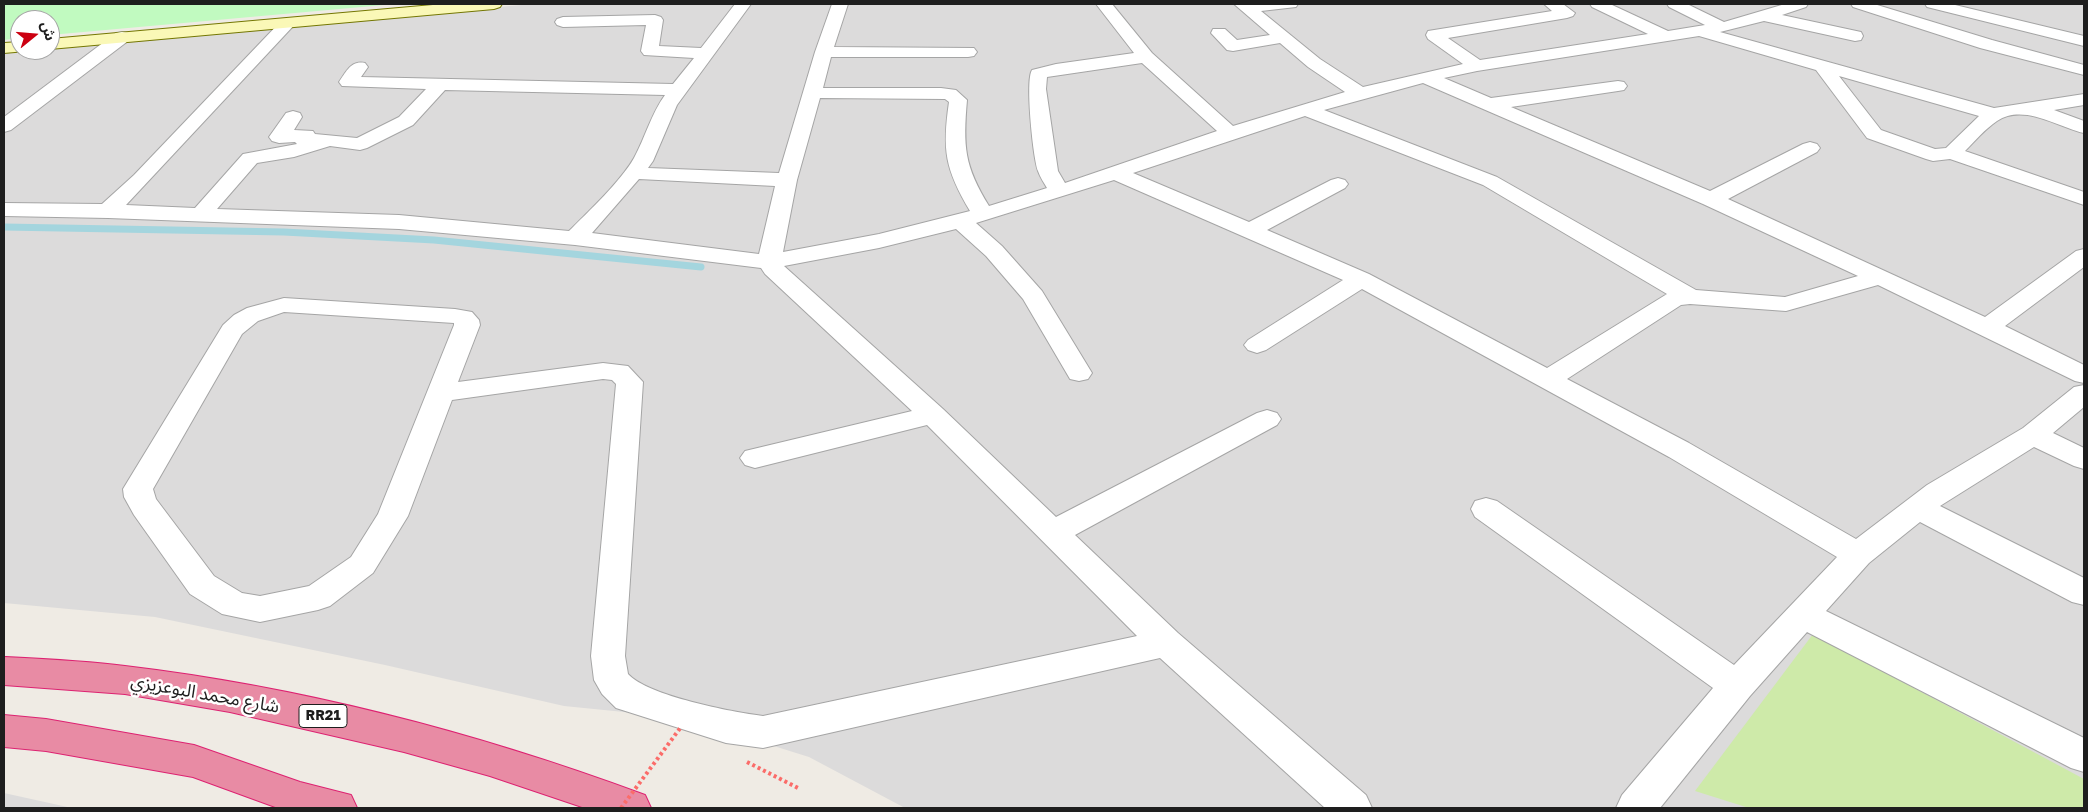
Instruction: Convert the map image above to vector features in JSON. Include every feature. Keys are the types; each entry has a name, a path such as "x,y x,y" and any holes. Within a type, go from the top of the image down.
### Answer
{"highway":[{"name":"شارع محمد البوعزيزي","path":"4,671 124,680 234,698 315,714 452,749 580,788 631,808"},
{"path":"4,731 46,734 194,761 303,804 337,808"}],"street":[{"path":"60,43 494,4"},
{"path":"575,238 642,161 663,113 678,90 743,4"},
{"path":"769,262 787,180 840,4"},
{"path":"1104,4 1146,57 1230,133"},
{"path":"1245,6 1290,4"},
{"path":"1477,66 1434,36 1567,13 1552,4"},
{"path":"1598,4 1666,36"},
{"path":"1675,4 1722,27"},
{"path":"1859,4 1986,44 2084,70"},
{"path":"1941,4 2084,41"},
{"path":"1245,6 1314,63 1360,94"},
{"path":"4,210 108,210 398,222 575,238 769,262 879,242 960,221 1061,191 1230,133 1360,94 1425,77 1477,66 1722,27 1764,16 1808,8 1859,31 1764,16"},
{"path":"563,22 655,20 650,51 706,54"},
{"path":"108,210 141,179 289,22"},
{"path":"1699,31 1993,114 2070,103 2084,98"},
{"path":"1220,33 1233,46 1283,38"},
{"path":"4,126 122,37"},
{"path":"824,52 968,52"},
{"path":"1061,191 1048,171 1037,88 1038,74 1056,69 1146,57"},
{"path":"1822,66 1874,134 1933,155 1952,153 2084,199"},
{"path":"359,67 348,82 440,86 678,90"},
{"path":"1425,77 1712,199 1878,278 1987,327 2084,375"},
{"path":"293,118 279,137 306,135 303,139 360,144 406,121 440,86"},
{"path":"1489,104 1618,86"},
{"path":"813,93 941,93 955,96 958,100 953,144 956,162 964,181 983,214"},
{"path":"2026,108 2084,127"},
{"path":"1306,110 1490,181 1690,296"},
{"path":"1952,153 1993,114"},
{"path":"201,214 250,158 294,151 330,140"},
{"path":"1712,199 1810,148"},
{"path":"1113,172 1361,279 1679,450 1858,555"},
{"path":"633,173 787,180"},
{"path":"1249,231 1338,184"},
{"path":"960,221 994,251 1033,296 1079,374"},
{"path":"1987,327 2084,256"},
{"path":"769,262 781,277 933,414 1166,644 1352,808"},
{"path":"1548,379 1674,299 1690,296 1786,304 1878,278"},
{"path":"1257,344 1361,279"},
{"path":"284,305 463,317 467,320 467,325 441,393 393,516 377,543 362,565 318,597 260,609 234,604 202,585 139,497 138,490 232,330 249,315 266,308 284,305"},
{"path":"441,393 604,371 619,372 630,382 608,656 609,678 616,688 629,697 726,727 763,732 1166,644"},
{"path":"1636,808 1737,686 1858,555 1938,492 2033,435 2084,393"},
{"path":"755,458 933,414"},
{"path":"1054,532 1267,419"},
{"path":"2033,435 2084,459"},
{"path":"1918,508 2084,593"},
{"path":"1486,509 1737,686"},
{"path":"1803,615 2084,756"}],"path":[{"path":"622,808 681,727"}],"shaded area":[{"path":"533,4 2084,4 2084,808 905,808 809,757 684,718 564,706 385,665 155,617 4,603 4,53 10,53 10,60 60,60 60,47 285,25"},
{"path":"4,793 72,808 4,808"}],"green space":[{"path":"4,4 395,4 60,34 60,10 10,10 10,39 4,40"},
{"path":"1813,634 2084,779 2084,808 1749,808 1695,791"}],"waterway":[{"path":"4,227 284,232 434,240 701,267"}]}
